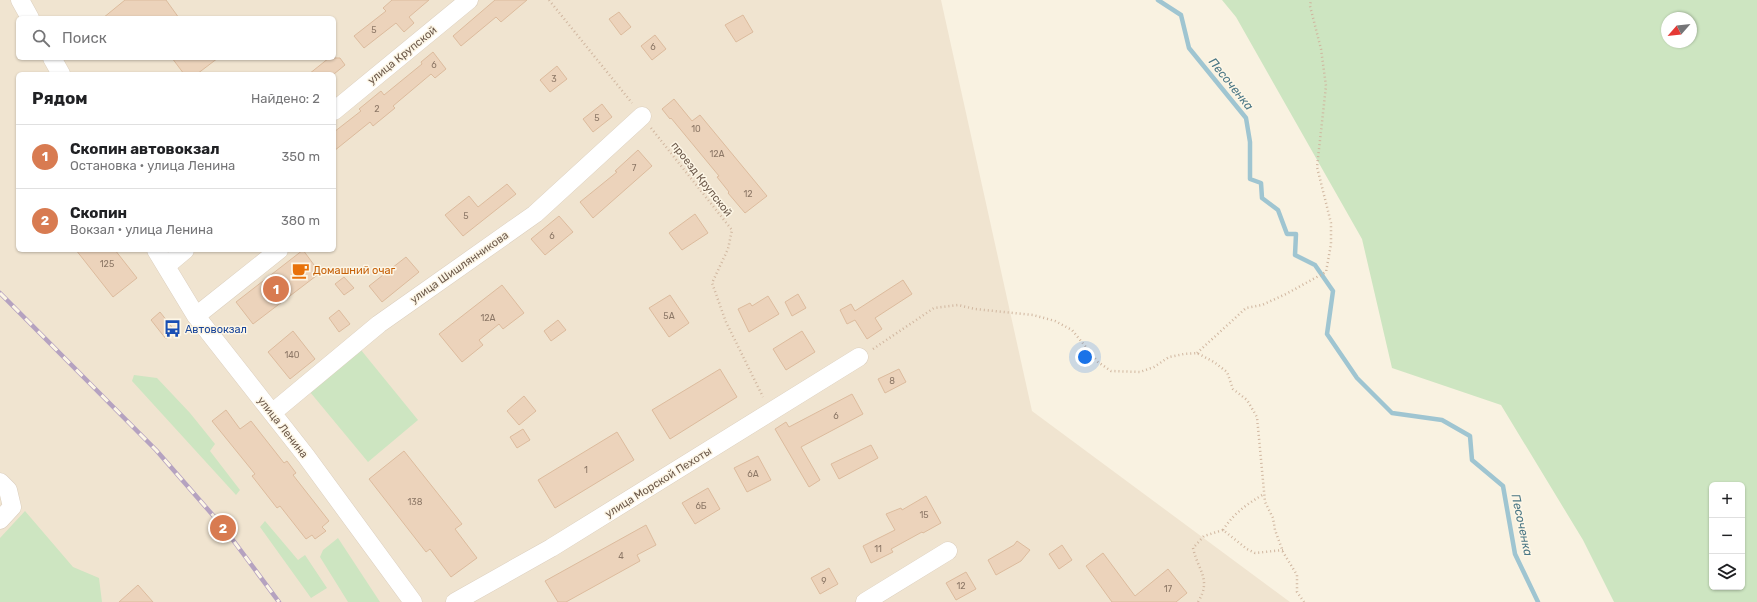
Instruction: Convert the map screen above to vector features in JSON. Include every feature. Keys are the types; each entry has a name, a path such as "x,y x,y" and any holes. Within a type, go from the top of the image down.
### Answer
{"street":[{"path":"20,0 29,16"},
{"name":"улица Крупской","path":"336,109 469,0"},
{"path":"53,60 60,72"},
{"name":"улица Шишлянникова","path":"272,412 379,324 535,214 642,116"},
{"path":"161,255 175,252"},
{"path":"196,316 276,252"},
{"name":"улица Ленина","path":"161,255 196,316 306,456 413,602"},
{"name":"улица Морской Пехоты","path":"455,602 551,548 859,357"},
{"path":"0,482 8,490 12,507 0,520"},
{"path":"865,602 948,551"}],"path":[{"name":"проезд Крупской","path":"549,0 732,230 728,249 712,283 726,322 770,412"},
{"path":"859,357 934,308 958,305 975,310 1028,314 1055,321 1072,330 1098,362 1112,371 1140,372 1154,367 1169,357 1197,353 1246,308 1262,305 1286,294 1326,272 1331,244 1330,223 1317,167 1326,86 1320,49 1310,6 1311,0"},
{"path":"1197,353 1214,362 1226,372 1233,389 1247,400 1257,418 1265,502 1273,518 1275,530 1283,550 1297,575 1297,592 1304,602"},
{"path":"1198,602 1204,593 1205,584 1195,559 1193,548 1204,536 1223,530 1231,518 1244,506 1264,494"},
{"path":"1223,530 1247,549 1255,553 1283,550"}],"shaded area":[{"path":"0,0 941,0 1032,411 1290,602 0,602"}],"green space":[{"path":"1222,0 1757,0 1757,602 1614,602 1583,540 1501,405 1392,368 1362,239 1236,17"},
{"path":"361,350 418,420 368,462 310,392"},
{"path":"134,375 157,378 190,413 215,444 210,451 240,490 236,495 132,381"},
{"path":"25,511 73,567 99,578 102,602 0,602 0,538"},
{"path":"265,521 298,560 305,555 327,588 311,598 260,527"},
{"path":"338,538 380,602 348,602 320,557 323,550"}],"building":[{"path":"125,0 166,0 178,16 105,16"},
{"path":"392,0 429,0 409,17 414,23 404,32 396,23 364,48 354,36 386,11 383,8"},
{"path":"495,0 527,0 501,22 496,17 461,46 453,36"},
{"path":"619,12 631,27 621,35 609,19"},
{"path":"743,15 753,32 736,42 725,25"},
{"path":"655,35 666,49 652,60 641,46"},
{"path":"433,52 446,69 435,78 431,74 393,106 395,108 373,126 370,122 336,149 336,130 361,111 359,109 381,91 384,95 422,64 421,62"},
{"path":"336,58 340,58 345,65 336,72 312,72 326,60 336,60"},
{"path":"174,60 215,60 200,72 182,72"},
{"path":"557,66 567,79 550,92 540,80"},
{"path":"674,99 692,121 700,115 767,196 745,213 728,193 729,192 717,177 719,176 662,109"},
{"path":"602,104 612,117 593,132 583,119"},
{"path":"638,150 652,166 593,218 580,202 617,172 615,171"},
{"path":"507,184 516,194 463,236 445,215 469,196 478,207"},
{"path":"695,214 708,233 682,250 669,233"},
{"path":"559,216 573,232 545,255 531,239"},
{"path":"78,252 117,252 137,278 113,297"},
{"path":"300,252 304,252 320,273 253,324 236,302"},
{"path":"406,257 419,272 382,302 369,286"},
{"path":"344,277 354,288 344,295 335,284"},
{"path":"903,280 912,294 875,318 882,329 867,339 855,320 847,324 840,310 851,304 855,311"},
{"path":"502,285 524,313 503,329 499,324 479,340 483,345 462,362 439,334"},
{"path":"798,294 806,308 792,316 785,302"},
{"path":"670,295 689,323 669,337 649,308"},
{"path":"768,296 779,314 749,332 738,309 750,303 752,306"},
{"path":"339,310 350,324 339,332 329,318"},
{"path":"160,312 175,331 166,339 151,320"},
{"path":"558,320 566,330 551,341 544,331"},
{"path":"293,331 315,359 290,379 268,352"},
{"path":"802,331 815,352 786,370 773,349"},
{"path":"720,369 737,397 670,439 652,410"},
{"path":"899,369 906,382 885,393 878,379"},
{"path":"852,394 863,414 801,447 820,480 809,487 775,429 786,422 789,427"},
{"path":"524,396 536,411 519,425 507,411"},
{"path":"226,410 240,429 251,421 284,463 287,461 296,473 293,475 329,521 322,527 326,531 315,539 312,535 306,539 280,506 277,508 252,476 255,474 212,421"},
{"path":"523,429 530,440 517,448 510,437"},
{"path":"617,432 634,460 555,508 538,480"},
{"path":"871,445 878,458 839,479 831,464"},
{"path":"404,451 462,524 455,529 477,558 451,577 430,549 426,552 369,479"},
{"path":"758,456 771,480 747,492 734,468"},
{"path":"708,488 720,509 695,524 682,503"},
{"path":"926,496 941,523 891,549 893,552 871,563 863,546 895,530 886,514 901,508 902,510"},
{"path":"646,525 656,545 637,555 640,561 566,602 558,602 545,581"},
{"path":"1017,541 1030,550 1021,561 996,575 988,560 1014,545"},
{"path":"1062,545 1072,560 1059,569 1049,554"},
{"path":"1103,553 1135,596 1168,569 1187,593 1176,602 1112,602 1086,566"},
{"path":"829,568 838,584 820,594 811,578"},
{"path":"966,572 976,589 956,600 946,583"},
{"path":"138,585 153,602 119,602"}],"waterway":[{"name":"Песоченка","path":"1158,0 1181,15 1189,48 1246,118 1250,142 1250,179 1261,183 1262,198 1278,210 1287,234 1296,234 1295,255 1315,265 1333,291 1327,334 1357,378 1392,413 1442,420 1470,436 1472,460 1503,486 1515,554 1538,602"}],"railway":[{"path":"0,293 156,450 224,528 279,602"}],"place":[{"name":"Домашний очаг","path":"300,270"},
{"name":"Скопин автовокзал","path":"276,289"},
{"name":"Автовокзал","path":"172,329"},
{"name":"Скопин","path":"223,528"}]}
